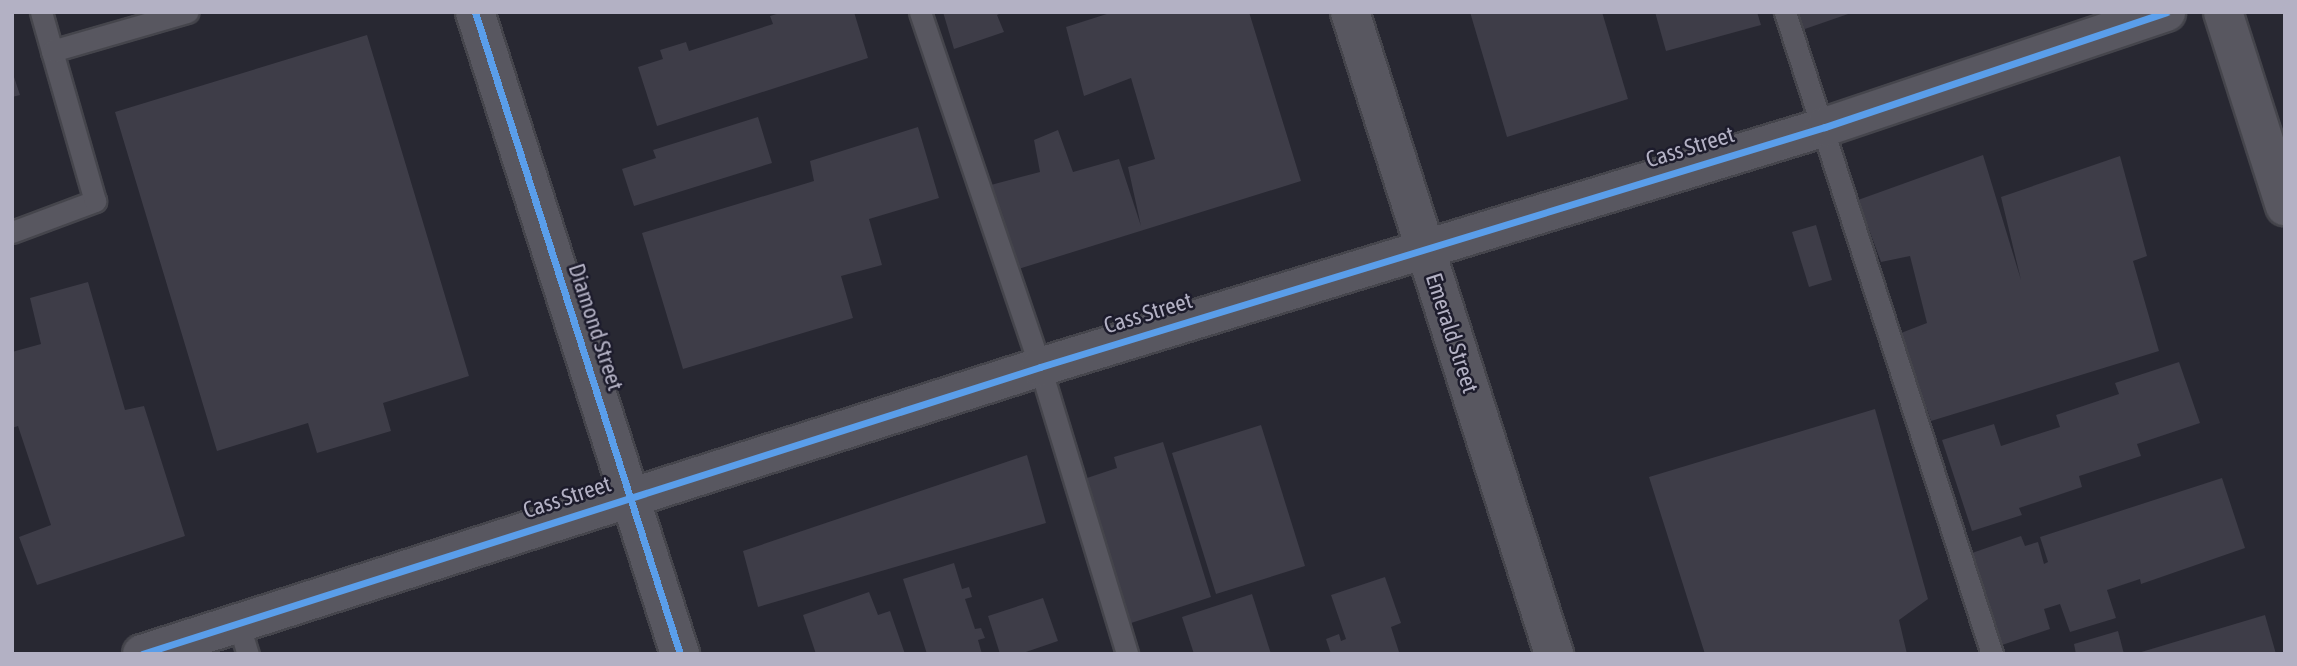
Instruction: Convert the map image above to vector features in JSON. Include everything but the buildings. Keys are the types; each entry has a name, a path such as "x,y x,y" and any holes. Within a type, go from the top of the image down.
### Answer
{"street":[{"name":"Diamond Street","path":"475,12 680,654"},
{"name":"Emerald Street","path":"1350,12 1555,654"},
{"name":"Cass Street","path":"142,654 243,638 631,496 1424,247 1825,127 2166,12"},
{"path":"2223,12 2285,206"}],"lane":[{"path":"12,232 95,201 41,12"},
{"path":"52,51 187,12"},
{"path":"920,12 1040,367 1127,654"},
{"path":"1785,12 1825,127 1992,654"}],"cycle path":[{"path":"475,12 680,654"},
{"path":"142,654 1040,367 1825,127 2166,12"}]}
